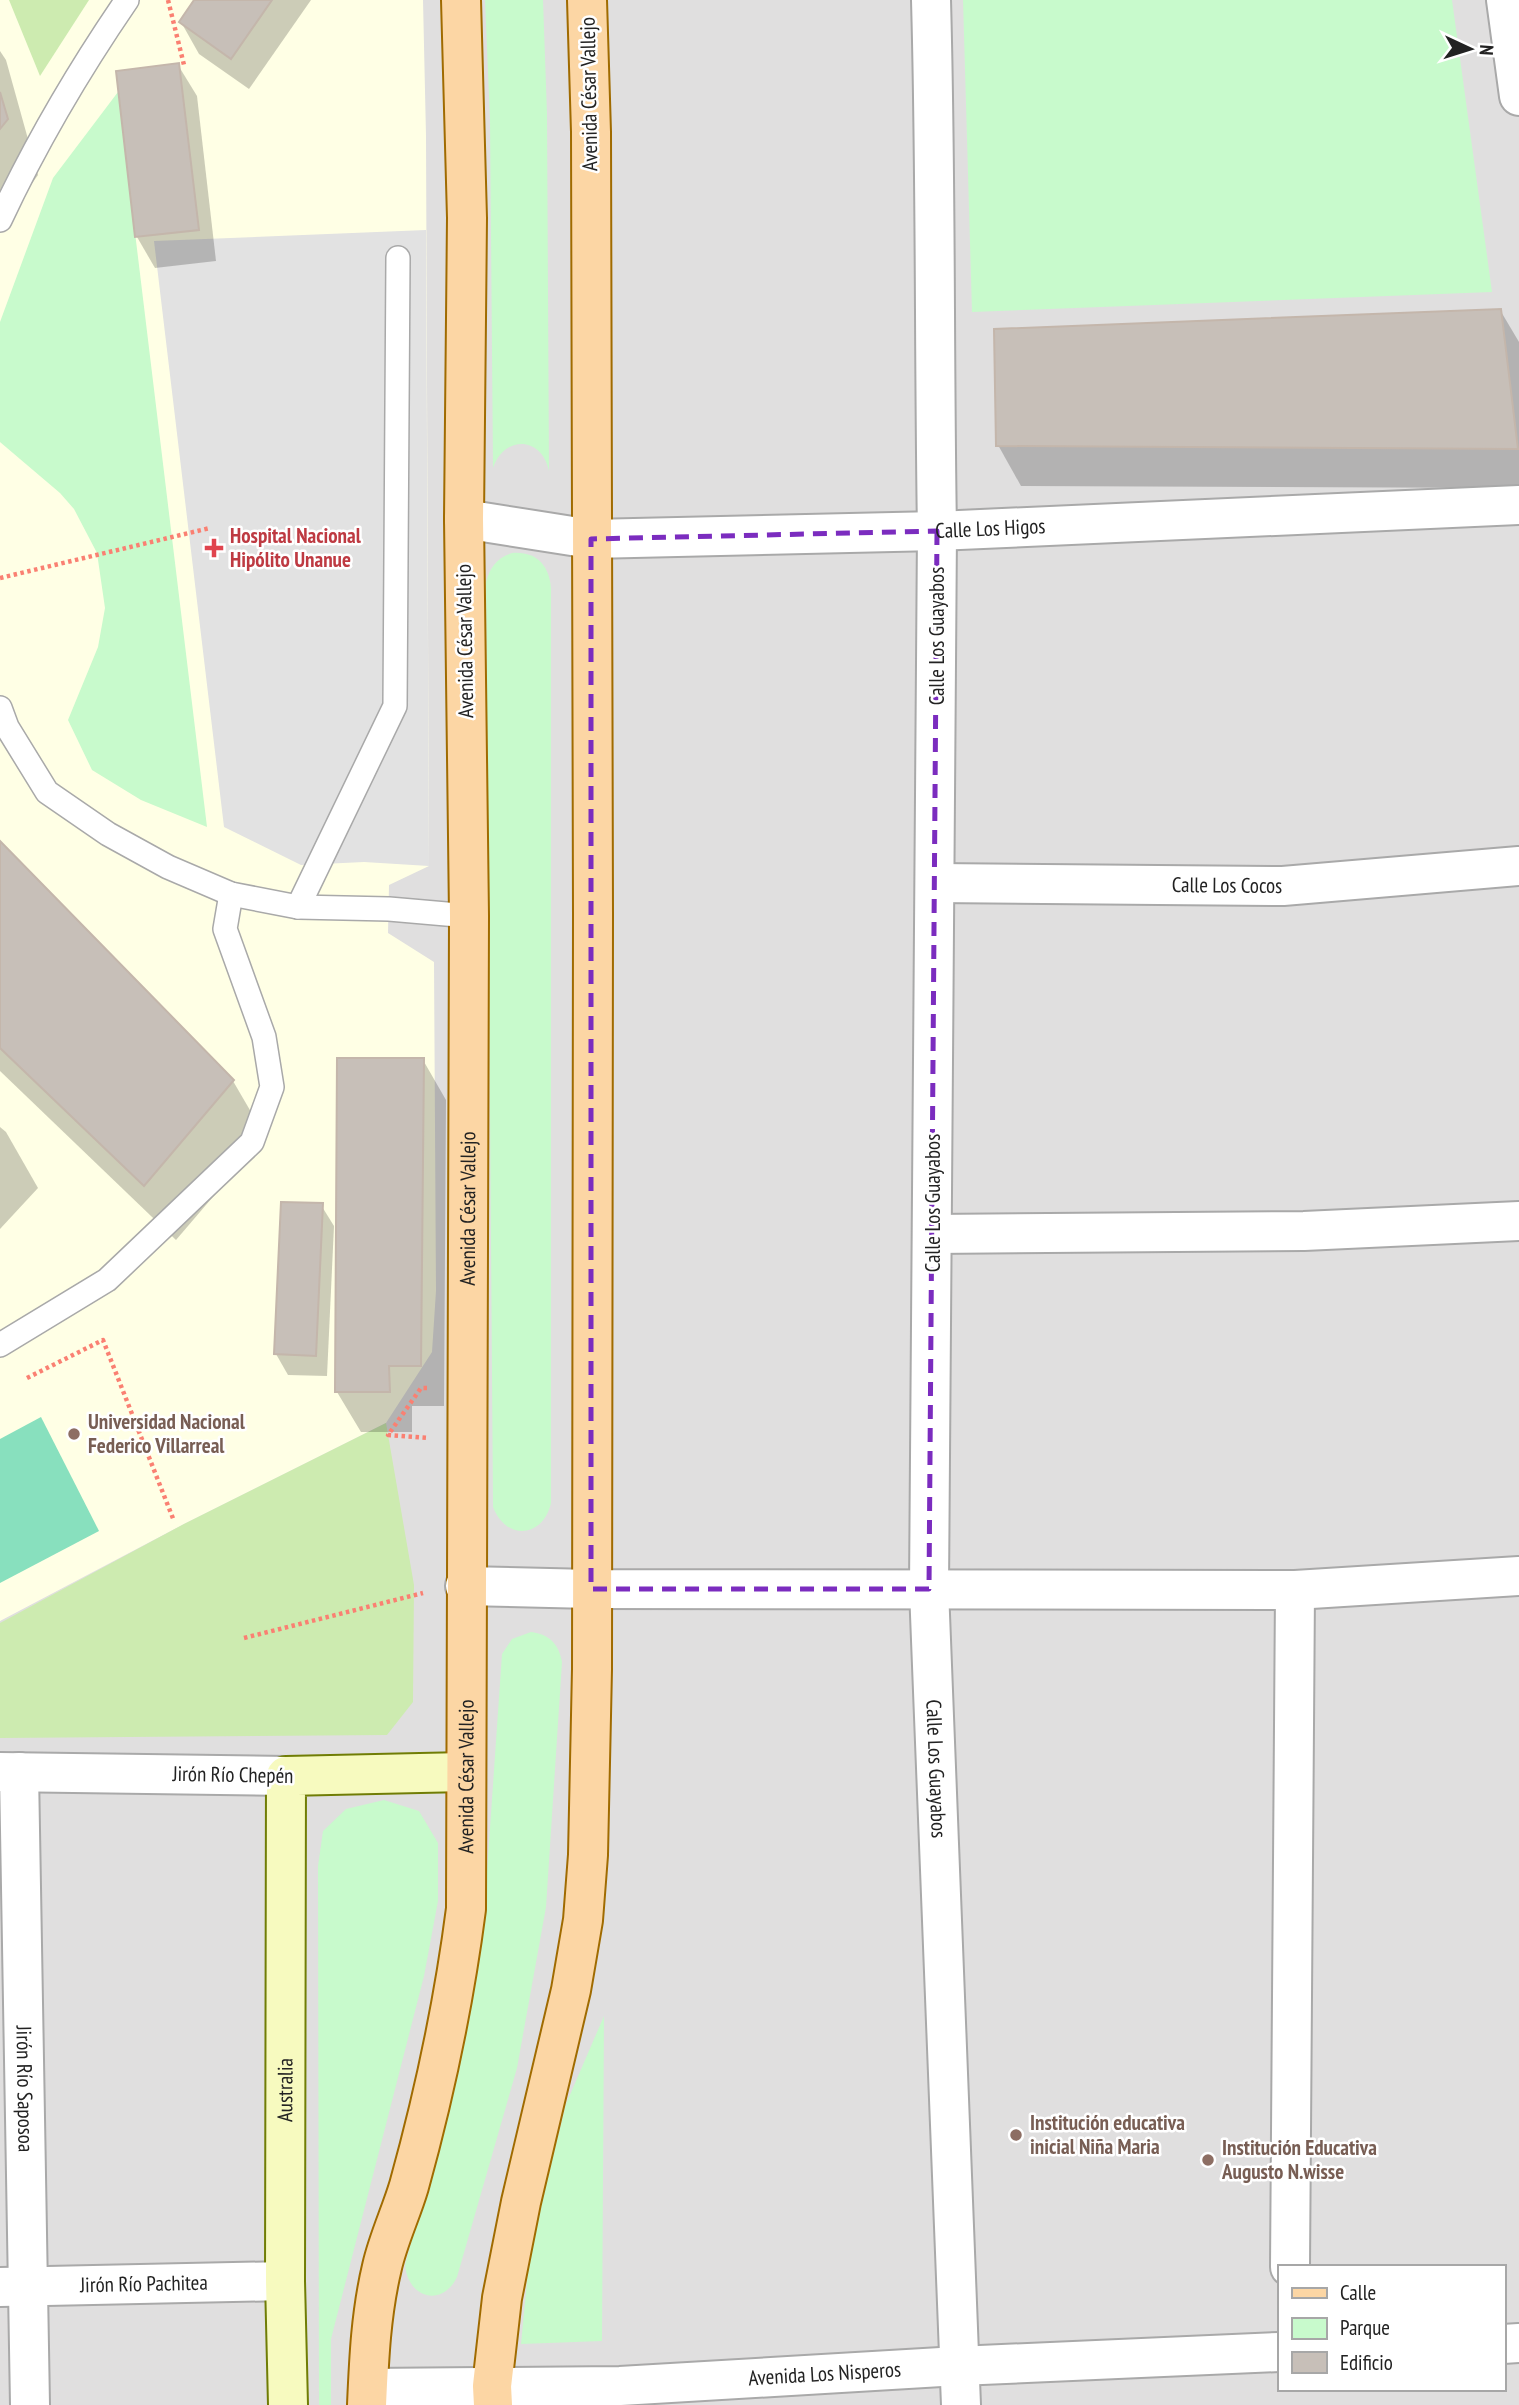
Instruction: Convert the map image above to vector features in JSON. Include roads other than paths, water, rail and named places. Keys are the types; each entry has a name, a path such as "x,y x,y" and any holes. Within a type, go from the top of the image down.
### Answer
{"main road":[{"name":"Avenida César Vallejo","path":"367,2396 369,2337 382,2266 409,2186 457,1977 466,1909 469,916 464,519 467,218 461,0"},
{"name":"Avenida César Vallejo","path":"492,2395 504,2286 571,1990 583,1920 589,1815 593,912 591,132 587,0"}],"street":[{"name":"Calle Los Guayabos","path":"932,0 937,531 929,1589 961,2405"},
{"path":"1506,0 1519,96"},
{"name":"Calle Los Higos","path":"464,519 591,539 937,531 1519,505"},
{"name":"Calle Los Cocos","path":"934,884 1283,886 1519,866"},
{"path":"932,1234 1304,1231 1519,1221"},
{"path":"465,1586 592,1590 1295,1590 1519,1576"},
{"path":"1290,2265 1295,1590"},
{"name":"Jirón Río Chepén","path":"10,1772 286,1776 465,1772"},
{"name":"Jirón Río Saposoa","path":"10,1772 14,2286 30,2405"},
{"name":"Australia","path":"286,1776 285,2281 288,2405"},
{"name":"Jirón Río Pachitea","path":"14,2286 285,2281"},
{"name":"Avenida Los Nisperos","path":"367,2396 620,2396 958,2366 1278,2352"}],"lane":[{"path":"0,220 86,61 127,0"},
{"path":"298,907 395,706 398,258"},
{"path":"0,708 7,727 47,792 108,834 168,867 230,894 298,907 389,909 469,916"},
{"path":"0,1345 107,1280 252,1142 272,1087 264,1037 225,929 230,894"}],"place":[{"name":"Hospital Nacional Hipólito Unanue","path":"214,548"},
{"name":"Universidad Nacional Federico Villarreal","path":"74,1434"},
{"name":"Institución educativa inicial Niña Maria","path":"1016,2135"},
{"name":"Institución Educativa Augusto N.wisse","path":"1208,2160"}]}
